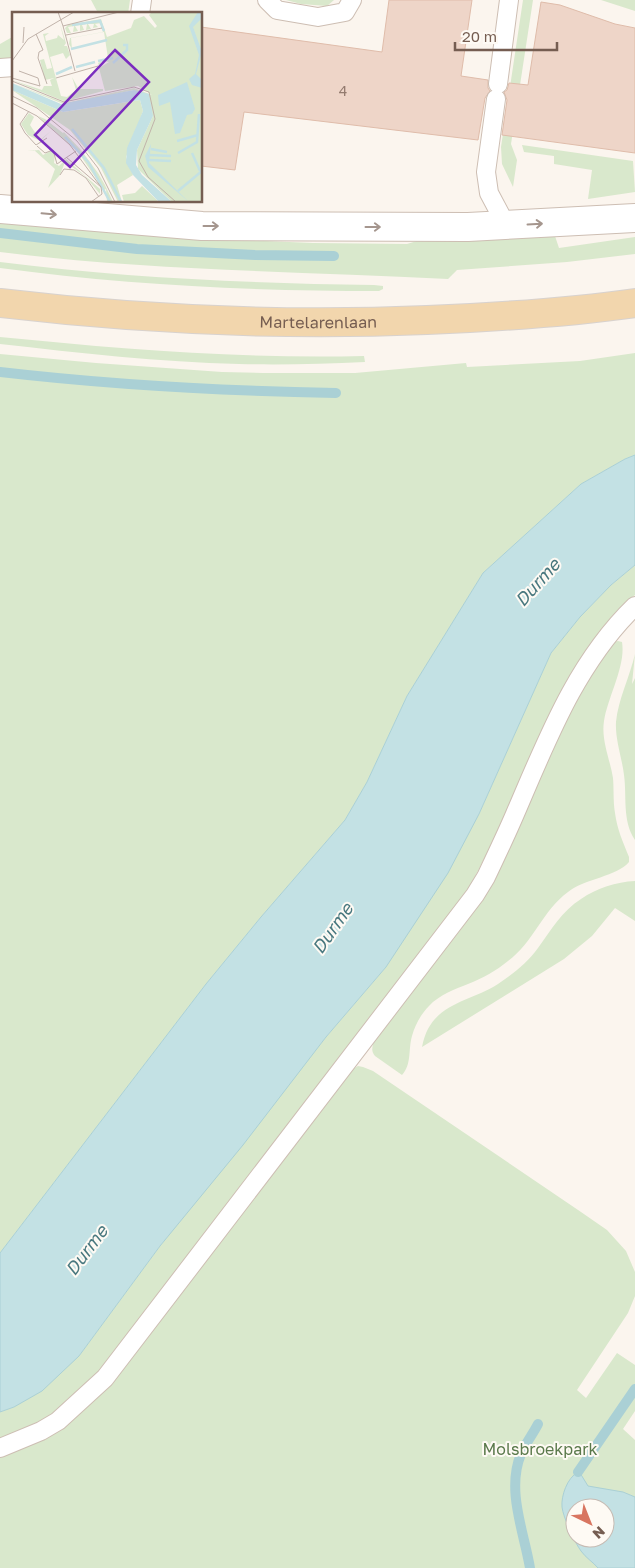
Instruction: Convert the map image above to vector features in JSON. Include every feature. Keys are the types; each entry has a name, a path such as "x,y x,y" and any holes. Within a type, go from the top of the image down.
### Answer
{"main road":[{"name":"Martelarenlaan","path":"0,303 63,311 172,319 283,323 365,323 472,318 635,304"}],"street":[{"path":"0,209 91,209 202,226 468,227 635,218"}],"lane":[{"path":"267,0 277,10 318,17 345,12 352,0"},
{"path":"506,225 489,193 486,172 508,0"},
{"path":"0,1448 41,1431 58,1421 105,1378 475,895 486,877 551,732 584,670 616,625 635,606"}],"green space":[{"path":"91,0 130,0 128,12 97,12"},
{"path":"286,0 334,0 327,6 301,4"},
{"path":"523,0 533,0 511,144 517,160 513,187 502,164 501,147"},
{"path":"601,0 635,0 635,11"},
{"path":"12,37 12,59 0,60 0,44"},
{"path":"522,145 633,161 635,192 588,199 592,170 554,164 554,156 524,152"},
{"path":"0,217 36,222 58,228 192,238 313,243 407,244 430,237 552,232 559,248 635,237 635,254 567,262 457,270 448,279 168,267 0,252"},
{"path":"0,262 140,276 280,283 374,285 383,286 383,289 379,291 284,290 142,283 0,268"},
{"path":"0,337 182,352 318,357 364,356 365,362 239,364 149,359 0,344"},
{"path":"635,353 635,455 581,484 483,573 407,696 367,782 345,820 206,984 0,1253 0,354 222,372 355,373 466,363 467,367 580,361"},
{"path":"635,565 635,595 615,613 600,631 563,691 475,877 458,906 97,1374 50,1417 0,1439 0,1412 14,1407 79,1356 160,1246 326,1037 386,967 479,814 551,653 580,617 611,585"},
{"path":"613,642 622,642 623,651 603,728 613,778 616,819 629,862 617,871 568,892 559,899 517,954 489,974 447,993 433,1002 423,1013 415,1028 411,1041 409,1062 402,1075 375,1056 372,1049 374,1041 469,917 575,701"},
{"path":"635,654 632,684 635,678 635,840 628,825 624,775 616,722 619,705"},
{"path":"635,881 635,921 615,908 592,936 564,959 422,1047 426,1032 433,1021 452,1006 498,984 515,972 534,953 557,921 574,904 600,889 614,884"},
{"name":"Molsbroekpark","path":"358,1066 363,1067 373,1071 607,1230 626,1251 635,1272 635,1296 628,1313 577,1390 586,1398 617,1353 635,1365 635,1411 623,1429 635,1440 635,1568 0,1568 0,1456 16,1451 58,1429 83,1410 108,1387 351,1070"}],"water":[{"name":"Durme","path":"635,455 635,565 611,585 580,617 551,653 479,814 448,873 386,967 326,1037 243,1145 160,1246 79,1356 42,1391 14,1407 0,1412 0,1253 206,984 345,820 367,782 407,696 483,573 581,484"},
{"path":"578,1472 588,1486 623,1492 635,1497 635,1568 598,1568 585,1556 580,1548 615,1548 615,1498 565,1498 565,1517 562,1507 563,1498 571,1478"}],"building":[{"path":"389,0 472,0 461,76 488,80 490,91 485,98 478,140 244,112 235,170 202,166 202,27 382,52"},
{"path":"541,2 560,5 615,24 635,28 635,153 502,135 507,100 504,92 507,90 509,83 528,85"}],"waterway":[{"path":"0,233 137,249 255,255 334,256"},
{"path":"0,372 168,387 336,393"},
{"path":"578,1472 635,1389"},
{"path":"530,1568 518,1511 515,1482 521,1454 538,1424"}]}
